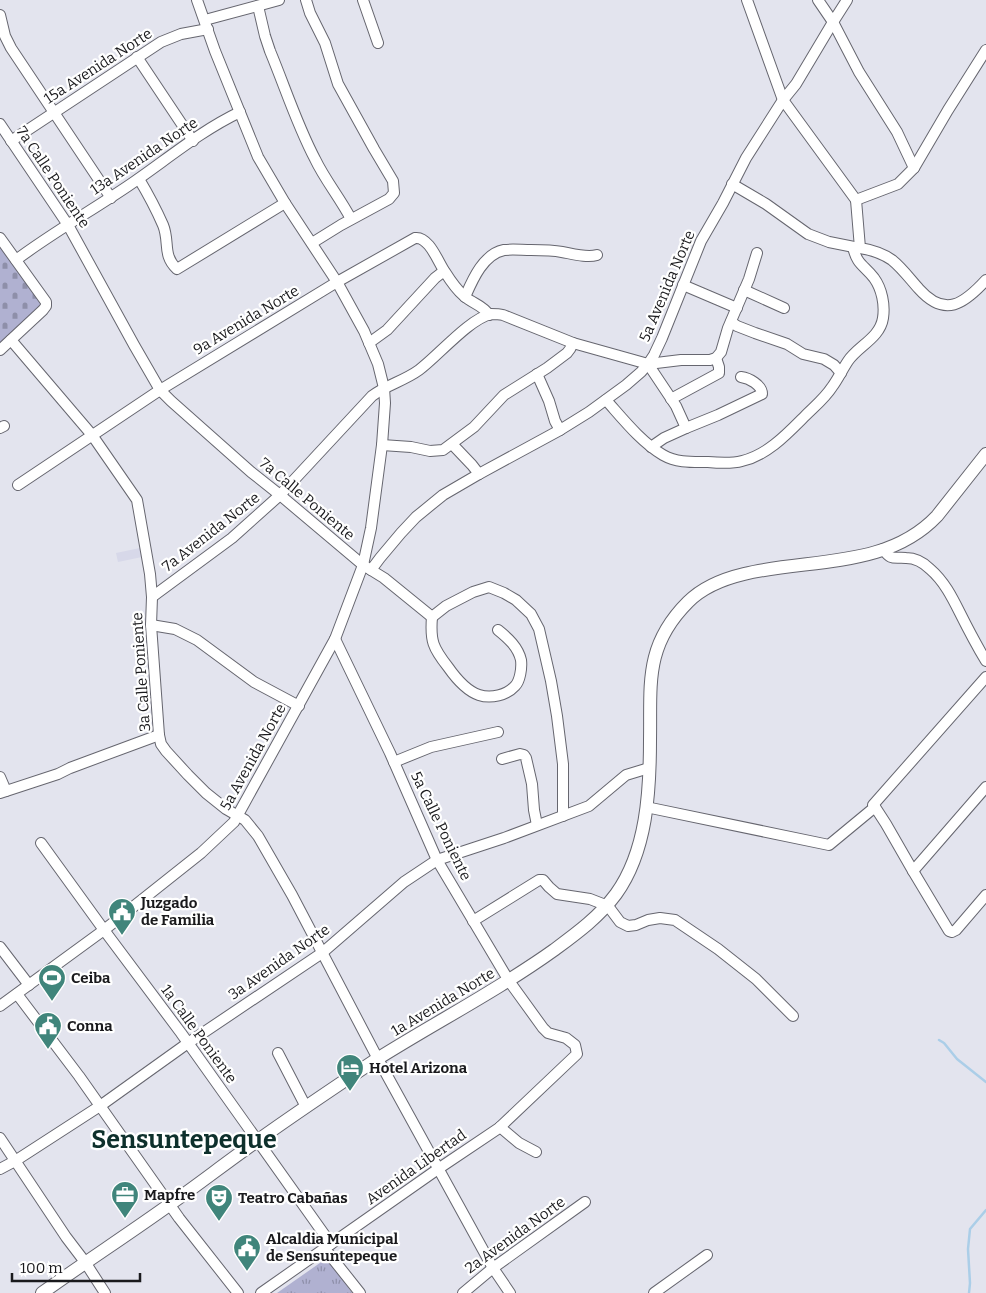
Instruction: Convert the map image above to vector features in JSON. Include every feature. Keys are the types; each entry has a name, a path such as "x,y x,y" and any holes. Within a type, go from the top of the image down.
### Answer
{"main road":[{"name":"1a Avenida Norte","path":"42,1293 170,1205 306,1107 378,1059 509,982 590,924 608,906 629,874 640,841 650,768 650,681 654,660 665,632 679,611 702,590 740,575 864,555 913,536 928,525 986,454"}],"street":[{"path":"197,0 215,51 258,157 284,203 338,282 364,331 378,364 384,388 385,403 382,445 367,568"},
{"name":"15a Avenida Norte","path":"12,141 161,42 258,6 280,0"},
{"path":"306,0 324,42 338,84 394,185 394,192 388,199 312,243"},
{"path":"363,0 378,43"},
{"path":"606,400 651,447 670,458 688,462 741,462 766,450 790,431 827,394 851,356 880,328 884,315 879,287 873,276 859,263 855,255 856,200 783,100 747,0"},
{"path":"818,0 833,22 859,72 898,132 914,168"},
{"name":"5a Avenida Norte","path":"0,1006 104,930 201,853 234,822 336,639 367,568 416,517 443,495 560,430 606,400 626,385 648,364 662,338 700,241 723,203 746,158 783,100 796,84 847,0"},
{"path":"258,6 270,51 314,157 345,206 351,219"},
{"path":"0,15 5,36 11,48 111,198"},
{"path":"856,200 898,184 914,168 986,50"},
{"path":"137,57 193,141"},
{"name":"13a Avenida Norte","path":"16,260 42,241 111,198 193,141 240,112"},
{"name":"7a Calle Poniente","path":"0,124 68,225 160,390 251,472 367,568 416,603 432,617"},
{"path":"139,179 164,226 168,257 177,269 180,269 284,203"},
{"path":"732,184 766,204 808,234 829,242 879,252 892,260 921,292 932,301 942,305 954,305 964,300 986,280"},
{"name":"9a Avenida Norte","path":"18,485 160,390 408,241 419,237 423,239 444,271"},
{"path":"0,238 46,302 43,310 0,350"},
{"path":"465,297 470,283 482,265 502,251 553,251 594,256 597,254"},
{"path":"369,343 387,330 435,278 444,271 465,297 484,308 489,315 503,315 573,342 648,364 681,360 710,360 716,358 721,352 728,328 758,253"},
{"path":"683,285 737,308"},
{"path":"744,290 784,308"},
{"name":"7a Avenida Norte","path":"152,597 232,538 280,495 372,396 420,370 473,324 489,315"},
{"path":"731,322 737,326 787,344 803,354 824,359 834,365 841,373"},
{"name":"3a Calle Poniente","path":"11,340 92,435 137,500 150,574 152,597 151,625 161,744 188,775 226,809 245,820 258,836 292,895 438,1169 493,1268 510,1293"},
{"path":"382,445 443,450 474,427 504,395 566,353 573,342"},
{"path":"671,399 719,373 716,358"},
{"path":"648,364 679,411 686,428"},
{"path":"537,374 550,401 560,430"},
{"path":"651,447 664,438 762,394 762,389 746,378 741,377"},
{"path":"452,444 478,474"},
{"path":"883,549 890,557 913,559 936,574 949,592 986,661"},
{"path":"498,630 510,639 516,650 521,660 521,673 516,685 506,692 496,696 478,695 460,681 437,652 432,640 432,617 446,606 473,592 489,587 504,592 516,600 530,614 539,629 552,680 563,764 564,816 588,806 626,775 650,768"},
{"path":"151,625 175,629 197,640 254,682 299,706"},
{"name":"5a Calle Poniente","path":"336,639 394,762 437,860 509,982 543,1028 548,1033 566,1038 575,1045 577,1054"},
{"path":"986,677 873,805 949,931 956,930 986,895"},
{"path":"394,762 431,747 498,732"},
{"path":"0,777 3,792 58,774 159,735"},
{"path":"502,759 524,754 532,784 534,810 538,825"},
{"path":"913,871 986,787"},
{"path":"646,807 829,845 875,807"},
{"name":"3a Avenida Norte","path":"0,1169 100,1106 188,1043 322,953 404,882 437,860 564,816"},
{"name":"1a Calle Poniente","path":"42,843 188,1043 360,1293"},
{"path":"473,921 539,880 543,880 557,894 590,899 608,906 620,922 628,926 660,918 675,920 718,949 756,979 793,1016"},
{"path":"0,947 29,985"},
{"path":"17,994 170,1205 238,1293"},
{"path":"278,1053 306,1107"},
{"name":"Avenida Libertad","path":"261,1293 500,1127 577,1054"},
{"path":"500,1127 519,1143 536,1152"},
{"path":"0,1138 105,1293"},
{"name":"2a Avenida Norte","path":"463,1293 493,1268 585,1202"},
{"path":"654,1293 707,1254"}],"shaded area":[{"path":"140,548 142,557 118,562 116,553"}],"green space":[{"path":"0,239 46,302 0,349"},
{"path":"327,1258 352,1293 277,1293"}],"waterway":[{"path":"939,1040 944,1043 957,1059 986,1082"},
{"path":"969,1293 968,1249 970,1229 986,1210"}],"place":[{"name":"Juzgado de Familia","path":"122,936"},
{"name":"Ceiba","path":"52,1002"},
{"name":"Conna","path":"48,1050"},
{"name":"Hotel Arizona","path":"350,1092"},
{"name":"Mapfre","path":"125,1219"},
{"name":"Teatro Cabañas","path":"219,1222"},
{"name":"Alcaldia Municipal de Sensuntepeque","path":"247,1272"}],"district":[{"name":"Sensuntepeque","path":"184,1140"}]}
